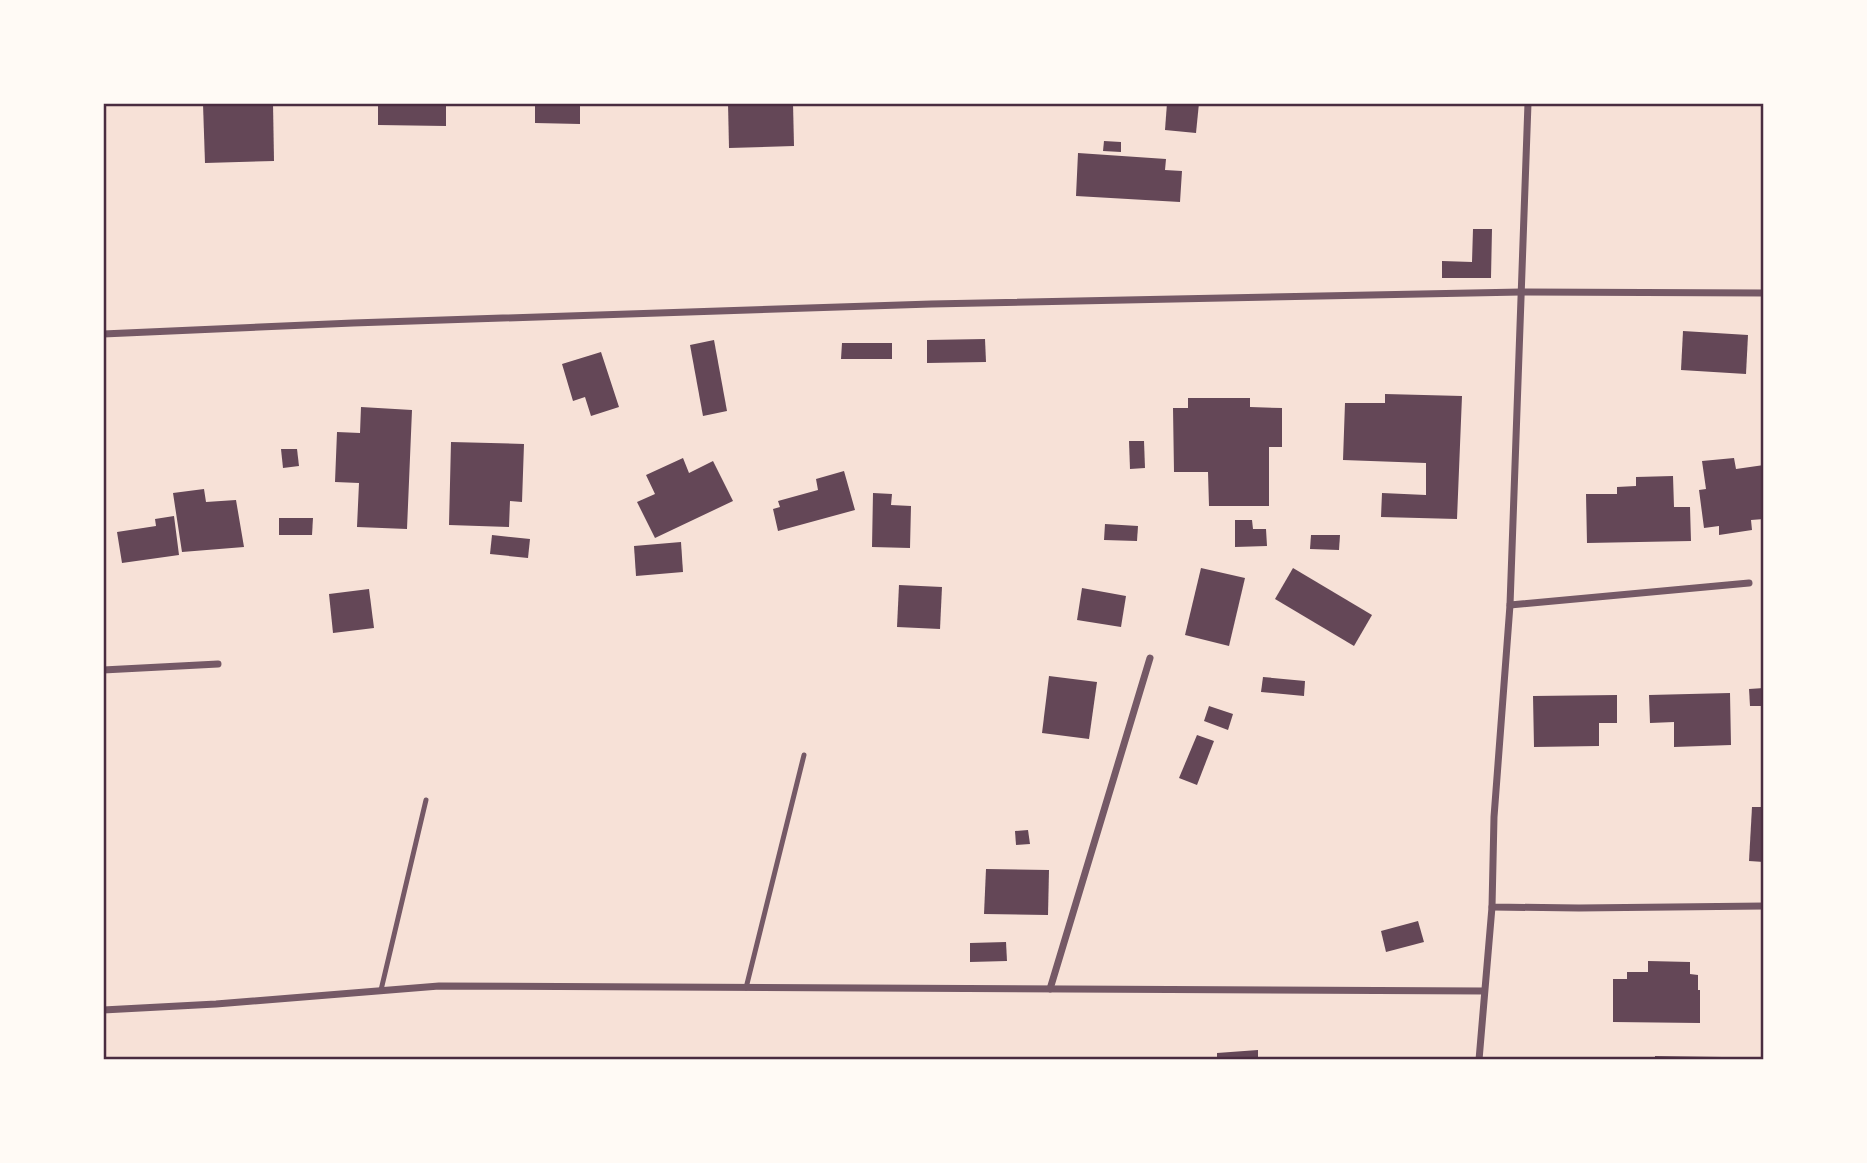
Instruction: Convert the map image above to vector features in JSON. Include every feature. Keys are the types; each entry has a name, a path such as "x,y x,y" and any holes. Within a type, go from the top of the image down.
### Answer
{"street":[{"path":"1479,1060 1492,907 1494,817 1510,605 1528,103"},
{"path":"103,334 917,304 1521,292 1764,293"},
{"path":"1510,605 1749,583"},
{"path":"1050,989 1150,658"},
{"path":"103,670 218,664"},
{"path":"1492,907 1764,906"},
{"path":"103,1010 439,986 1485,991"}],"lane":[{"path":"746,988 804,755"},
{"path":"381,990 426,800"}],"building":[{"path":"273,103 274,161 205,163 203,104"},
{"path":"378,103 446,103 446,126 378,125"},
{"path":"535,103 580,103 580,124 535,123"},
{"path":"728,103 793,103 794,146 729,148"},
{"path":"1167,103 1199,103 1196,133 1165,130"},
{"path":"1104,141 1121,142 1121,152 1103,151"},
{"path":"1078,153 1166,159 1165,170 1182,171 1180,202 1076,196"},
{"path":"1473,229 1492,229 1491,278 1442,278 1442,261 1472,262"},
{"path":"1683,331 1748,335 1746,374 1681,370"},
{"path":"985,339 986,362 927,363 927,340"},
{"path":"714,340 727,411 703,416 690,345"},
{"path":"842,343 892,343 892,359 841,359"},
{"path":"601,352 619,407 591,416 585,397 573,401 562,364"},
{"path":"1385,394 1462,396 1457,519 1381,517 1382,493 1426,495 1426,463 1343,460 1345,403 1385,403"},
{"path":"1188,398 1250,398 1250,407 1282,408 1282,447 1269,447 1269,506 1209,506 1208,472 1174,472 1173,408 1188,408"},
{"path":"361,407 412,410 407,529 357,527 359,483 335,482 337,432 360,433"},
{"path":"1129,441 1144,441 1145,468 1130,469"},
{"path":"451,442 524,444 522,502 510,501 509,527 449,525"},
{"path":"281,449 297,449 299,466 283,468"},
{"path":"683,458 689,473 713,461 733,501 655,538 637,502 655,494 646,475"},
{"path":"1734,458 1736,469 1764,465 1764,519 1751,520 1752,530 1719,535 1719,526 1704,528 1699,490 1706,489 1702,461"},
{"path":"844,471 855,510 778,531 773,509 780,507 778,501 818,490 816,479"},
{"path":"1673,476 1674,507 1690,507 1691,541 1587,543 1586,494 1617,494 1617,487 1636,486 1636,477"},
{"path":"204,489 206,502 236,500 244,547 182,552 173,493"},
{"path":"873,493 892,494 891,505 911,506 910,548 872,547"},
{"path":"174,516 179,555 122,563 117,532 156,526 155,519"},
{"path":"279,518 313,518 312,535 279,535"},
{"path":"1235,520 1252,520 1253,529 1266,529 1267,546 1235,547"},
{"path":"1105,524 1138,526 1137,541 1104,540"},
{"path":"492,535 530,539 528,558 490,554"},
{"path":"1311,535 1340,535 1339,550 1310,549"},
{"path":"681,542 683,572 636,576 634,546"},
{"path":"1201,568 1245,578 1229,646 1185,635"},
{"path":"1293,568 1372,615 1354,646 1275,599"},
{"path":"899,585 942,587 940,629 897,627"},
{"path":"1082,588 1126,596 1121,627 1077,620"},
{"path":"369,589 374,628 333,633 329,594"},
{"path":"1049,676 1097,682 1089,739 1042,733"},
{"path":"1263,677 1305,681 1304,696 1261,692"},
{"path":"1764,688 1764,706 1750,706 1749,689"},
{"path":"1730,693 1731,745 1674,747 1674,722 1650,723 1649,695"},
{"path":"1617,695 1617,723 1599,723 1599,746 1534,747 1533,696"},
{"path":"1209,706 1233,714 1228,730 1204,721"},
{"path":"1197,735 1214,741 1197,785 1179,778"},
{"path":"1752,807 1764,807 1764,862 1749,861"},
{"path":"1028,830 1030,844 1016,845 1015,831"},
{"path":"986,869 1049,870 1048,915 984,914"},
{"path":"1418,921 1424,942 1386,952 1381,931"},
{"path":"1006,942 1007,961 970,962 970,943"},
{"path":"1648,961 1690,962 1690,974 1698,975 1700,1023 1613,1022 1613,979 1627,979 1627,972 1648,972"},
{"path":"1258,1050 1258,1060 1217,1060 1217,1053"},
{"path":"1655,1056 1722,1057 1722,1060 1655,1060"}]}
